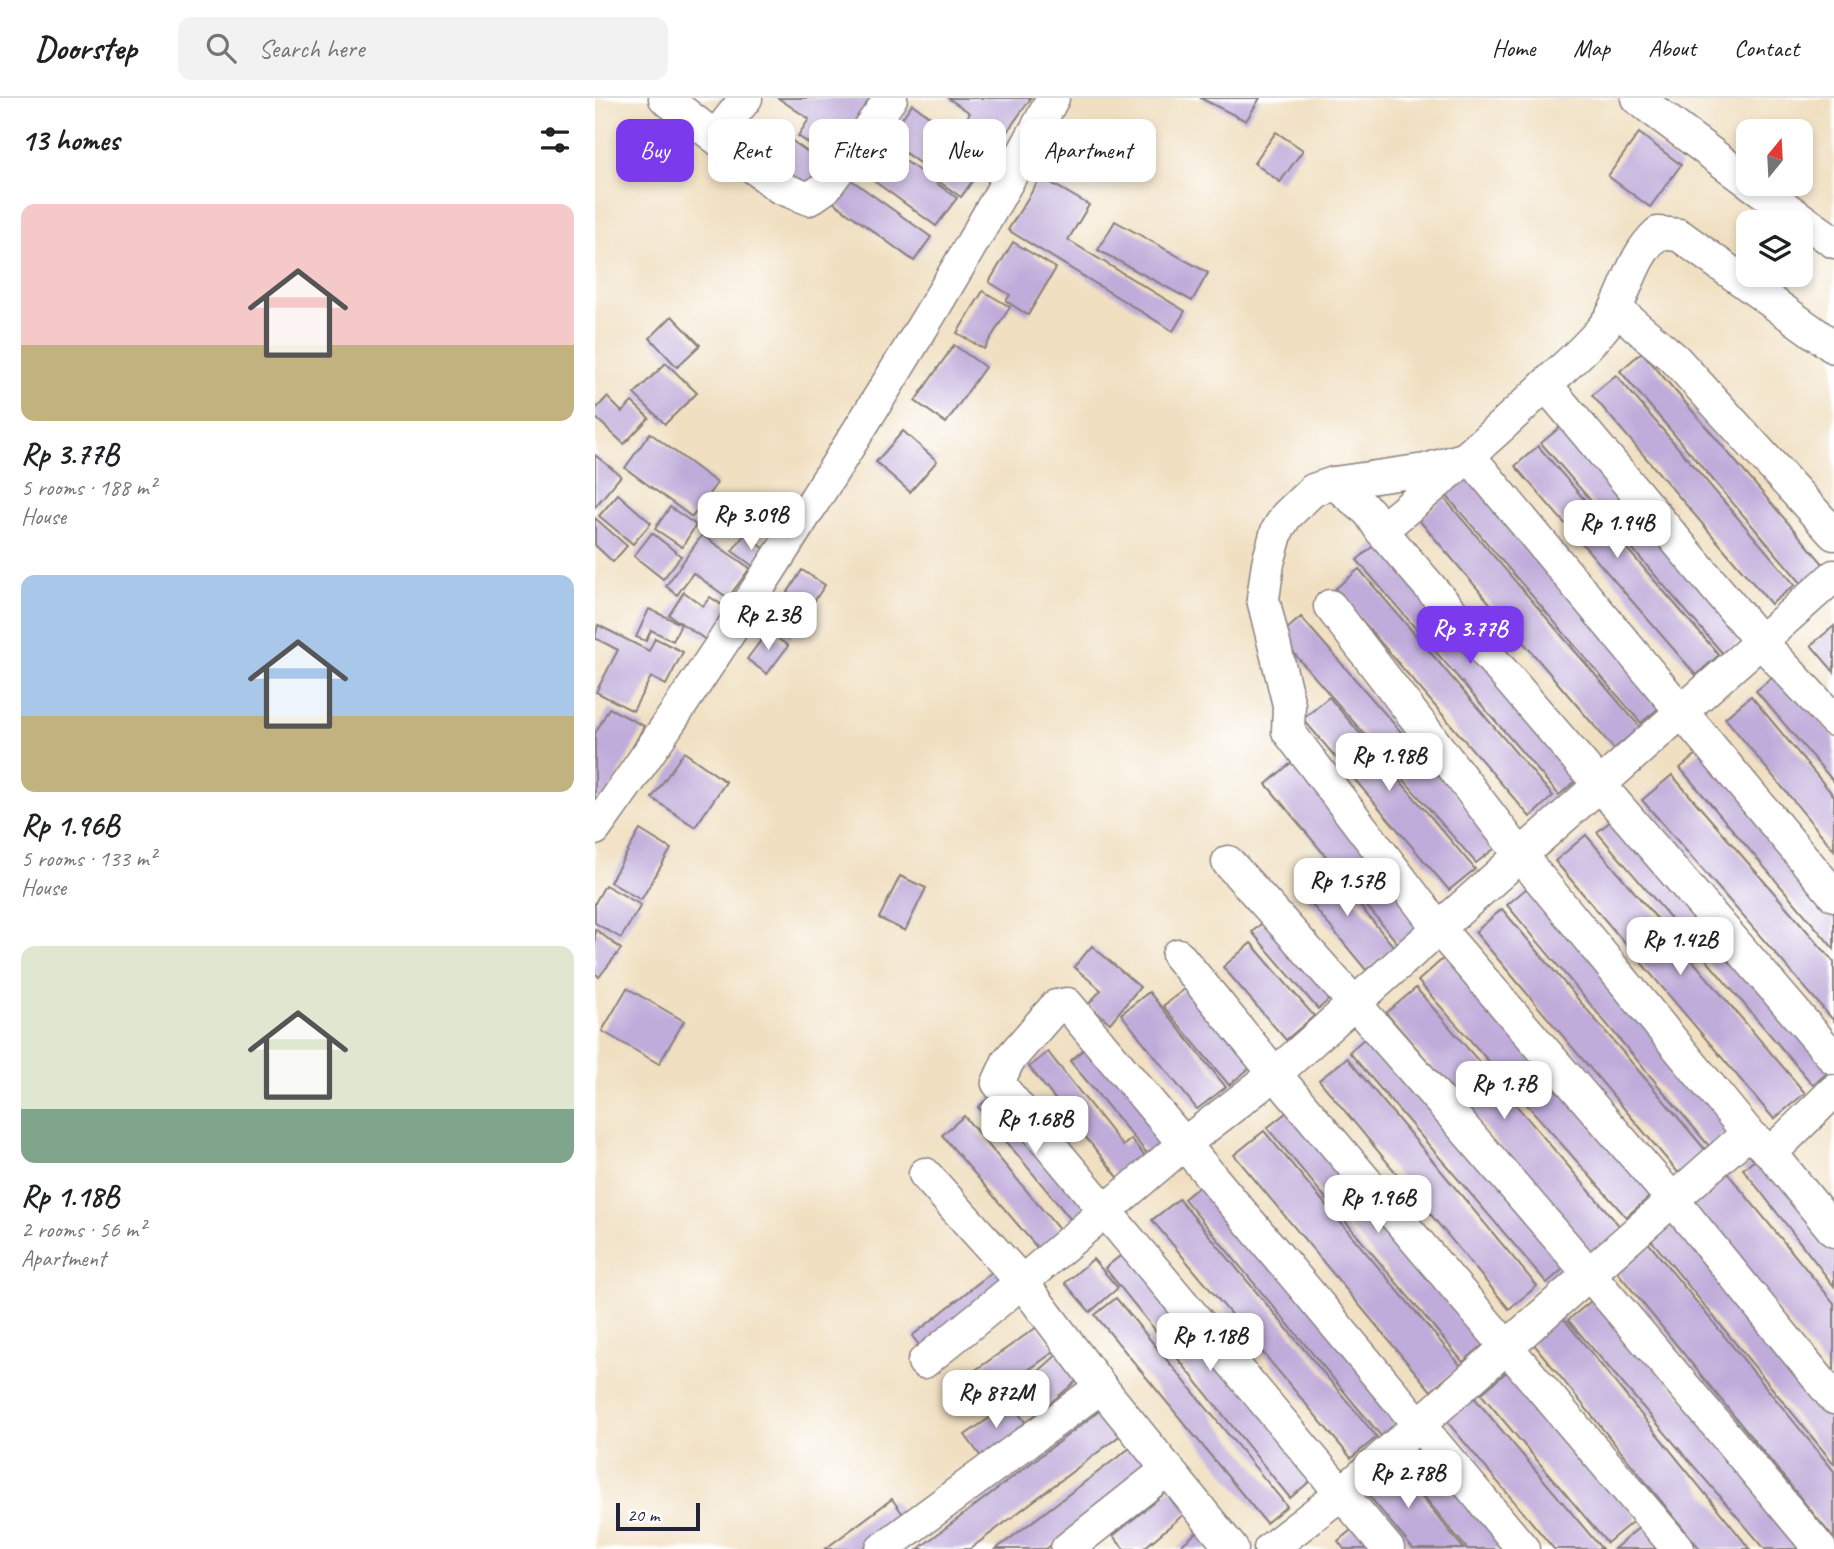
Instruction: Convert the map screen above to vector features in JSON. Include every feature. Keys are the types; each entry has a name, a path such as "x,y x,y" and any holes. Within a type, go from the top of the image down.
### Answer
{"street":[{"path":"665,98 708,130"},
{"path":"729,119 745,98"},
{"path":"773,182 810,199 825,188 890,98"},
{"path":"597,820 685,702 877,402 1005,189 1053,98"},
{"path":"1637,98 1736,172"},
{"path":"1770,196 1834,242"},
{"path":"1381,530 1470,457 1588,345 1616,309 1629,273 1645,244 1658,233 1679,235 1834,346"},
{"path":"1616,309 1676,360 1834,534"},
{"path":"1546,385 1762,643 1834,720"},
{"path":"1470,457 1425,470 1334,483 1313,490 1286,516 1277,531 1268,563 1263,599 1289,705 1288,731 1439,929 1673,1200 1834,1398"},
{"path":"1470,457 1834,895"},
{"path":"1334,483 1369,512 1381,530 1834,1058"},
{"path":"924,1362 1185,1143 1275,1074 1762,643 1834,576"},
{"path":"1330,606 1521,856 1834,1231"},
{"path":"1228,862 1355,1003 1589,1274 1820,1549"},
{"path":"1178,955 1275,1074 1678,1549"},
{"path":"1388,1549 998,1083 1007,1061 1050,1011 1061,1004 1067,1004 1185,1143 1523,1549"},
{"path":"1270,1549 1342,1493 1673,1200 1834,1091"},
{"path":"925,1174 1022,1282 1101,1387 1232,1549"},
{"path":"882,1549 1101,1387"},
{"path":"1067,1549 1168,1469"}],"building":[{"path":"778,98 873,98 859,119 809,119"},
{"path":"948,98 1031,98 1006,133 1006,119 966,119 970,113"},
{"path":"1200,98 1260,98 1246,121"},
{"path":"912,104 933,119 923,119 923,166 909,156 909,119 902,119"},
{"path":"809,119 809,143 798,136"},
{"path":"1276,132 1303,150 1280,182 1254,163"},
{"path":"1639,133 1681,165 1650,207 1608,176"},
{"path":"795,143 809,153 809,182 822,182 815,191 795,176"},
{"path":"909,164 923,174 923,182 935,182 957,198 936,226 876,182 909,182"},
{"path":"848,182 854,182 931,237 914,261 833,202"},
{"path":"939,182 972,182 961,197"},
{"path":"1038,182 1050,182 1089,205 1068,240 1185,311 1173,331 1008,230"},
{"path":"1115,221 1208,273 1192,301 1098,250"},
{"path":"1013,242 1056,268 1028,315 1006,301 1010,295 989,282"},
{"path":"983,291 1010,307 984,349 957,333"},
{"path":"672,316 700,345 677,367 650,338"},
{"path":"954,345 985,367 946,423 915,401"},
{"path":"1642,352 1830,572 1808,591 1620,371"},
{"path":"666,363 697,393 665,424 634,394"},
{"path":"1616,375 1795,585 1771,604 1592,395"},
{"path":"607,397 622,412 632,402 649,418 624,444 595,417 595,410"},
{"path":"1564,424 1746,635 1723,654 1541,443"},
{"path":"903,431 937,461 910,492 876,462"},
{"path":"650,433 717,483 692,517 625,468"},
{"path":"1538,446 1719,655 1696,675 1515,466"},
{"path":"595,455 621,476 595,507"},
{"path":"1470,473 1666,702 1641,723 1445,494"},
{"path":"618,494 651,523 633,544 599,516"},
{"path":"1444,498 1640,727 1614,749 1419,520"},
{"path":"670,507 696,525 682,547 655,529"},
{"path":"595,518 627,546 613,562 595,545"},
{"path":"652,533 681,556 663,579 634,556"},
{"path":"745,534 770,553 757,569 732,551"},
{"path":"702,535 750,568 728,598 693,573 677,595 666,586"},
{"path":"1382,538 1584,774 1559,795 1357,560"},
{"path":"1359,569 1553,796 1530,817 1335,589"},
{"path":"802,570 825,585 789,639 767,625"},
{"path":"684,592 703,606 710,597 728,609 706,640 669,615"},
{"path":"649,609 681,624 673,641 651,630 646,641 636,637"},
{"path":"1301,617 1499,845 1476,863 1279,636"},
{"path":"598,625 649,651 655,638 683,652 666,685 651,677 633,711 596,692 618,650 595,638"},
{"path":"1834,626 1834,672 1811,645"},
{"path":"768,631 788,646 767,674 747,659"},
{"path":"1779,672 1834,737 1834,782 1756,691"},
{"path":"1751,696 1834,796 1834,850 1725,718"},
{"path":"1329,697 1475,869 1449,890 1303,719"},
{"path":"609,708 644,726 604,802 595,797 595,734"},
{"path":"1704,748 1834,901 1834,949 1680,768"},
{"path":"684,752 726,782 695,827 652,798"},
{"path":"1292,762 1426,925 1400,946 1266,784"},
{"path":"1672,775 1834,962 1834,1021 1642,800"},
{"path":"1620,814 1834,1067 1813,1085 1597,832"},
{"path":"640,830 671,849 641,900 610,882"},
{"path":"1586,835 1805,1093 1774,1119 1555,861"},
{"path":"1327,866 1394,947 1366,970 1299,889"},
{"path":"900,876 926,888 905,931 879,918"},
{"path":"1534,882 1736,1123 1709,1146 1507,905"},
{"path":"605,885 641,905 621,938 595,923 595,903"},
{"path":"1502,909 1708,1153 1681,1176 1475,932"},
{"path":"1271,915 1337,993 1318,1009 1252,932"},
{"path":"595,929 621,949 599,977 595,973"},
{"path":"1251,943 1314,1016 1286,1040 1223,967"},
{"path":"1092,946 1140,987 1110,1023 1088,1005 1101,990 1074,967"},
{"path":"1446,956 1654,1193 1626,1217 1418,981"},
{"path":"1191,984 1256,1063 1229,1085 1163,1006"},
{"path":"627,988 684,1021 659,1064 602,1031"},
{"path":"1416,988 1622,1229 1593,1254 1386,1013"},
{"path":"1149,992 1226,1087 1197,1109 1121,1014"},
{"path":"1373,1031 1572,1261 1547,1283 1349,1052"},
{"path":"1095,1040 1176,1137 1151,1158 1070,1061"},
{"path":"1048,1052 1123,1146 1131,1139 1148,1160 1121,1181 1029,1067"},
{"path":"1347,1058 1537,1286 1509,1309 1319,1080"},
{"path":"998,1090 1092,1204 1072,1221 978,1107"},
{"path":"1292,1108 1488,1341 1463,1362 1267,1128"},
{"path":"964,1116 1062,1233 1040,1251 942,1135"},
{"path":"1264,1131 1461,1366 1431,1391 1234,1155"},
{"path":"1765,1153 1834,1241 1834,1286 1743,1169"},
{"path":"1724,1169 1834,1303 1834,1378 1688,1199"},
{"path":"1208,1179 1405,1416 1381,1436 1184,1199"},
{"path":"1179,1199 1377,1437 1351,1458 1152,1220"},
{"path":"1675,1212 1834,1407 1834,1464 1647,1235"},
{"path":"1647,1241 1834,1471 1834,1539 1614,1268"},
{"path":"1130,1248 1315,1477 1290,1498 1105,1268"},
{"path":"1093,1259 1118,1288 1090,1312 1065,1283"},
{"path":"996,1269 1011,1288 927,1355 912,1336"},
{"path":"1596,1297 1812,1549 1765,1549 1568,1320"},
{"path":"1116,1298 1287,1506 1266,1523 1095,1315"},
{"path":"1559,1313 1750,1549 1700,1549 1528,1337"},
{"path":"1037,1327 1055,1351 972,1410 954,1385"},
{"path":"1059,1353 1081,1377 1041,1411 1021,1387"},
{"path":"1510,1369 1637,1518 1607,1543 1481,1394"},
{"path":"1472,1395 1602,1549 1554,1549 1444,1418"},
{"path":"1011,1403 1028,1426 982,1458 965,1435"},
{"path":"1102,1409 1122,1434 970,1549 918,1549"},
{"path":"1422,1438 1513,1549 1467,1549 1395,1461"},
{"path":"1134,1445 1152,1469 1046,1549 996,1549"},
{"path":"1392,1460 1464,1549 1413,1549 1360,1485"},
{"path":"1171,1488 1190,1509 1143,1549 1124,1549 1113,1536"},
{"path":"892,1499 905,1517 862,1549 825,1549"},
{"path":"1643,1524 1664,1549 1614,1549"},
{"path":"1357,1525 1376,1549 1344,1549 1338,1541"},
{"path":"1203,1527 1222,1549 1177,1549"}]}
